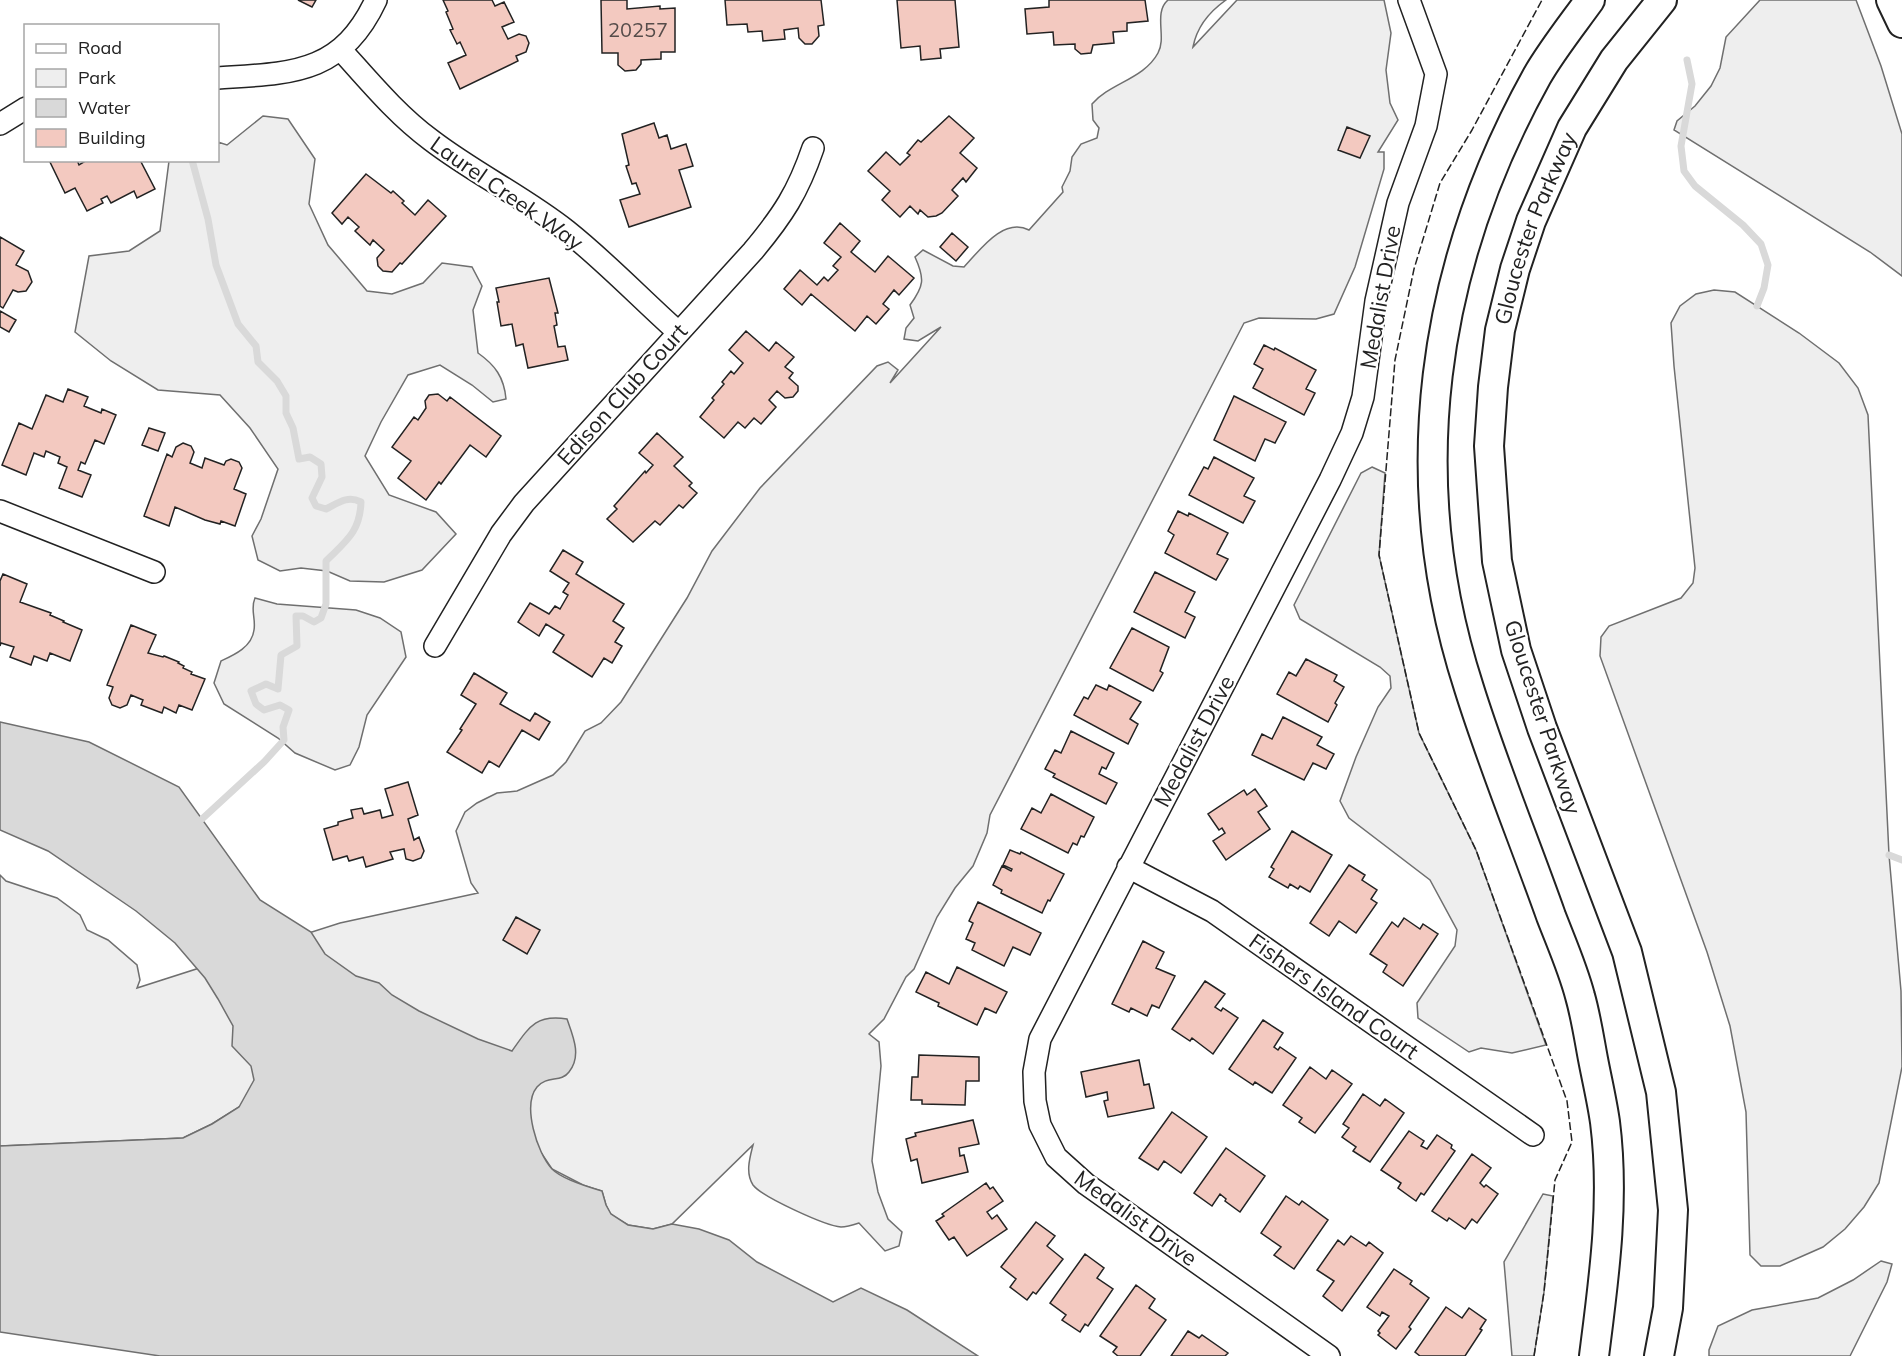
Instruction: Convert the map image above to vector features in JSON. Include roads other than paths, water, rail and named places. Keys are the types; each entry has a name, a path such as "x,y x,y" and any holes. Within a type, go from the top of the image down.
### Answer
{"main road":[{"path":"1590,0 1539,74 1491,170 1472,220 1455,279 1443,335 1433,439 1433,497 1447,604 1468,686 1580,996 1605,1121 1609,1181 1607,1254 1594,1356"},
{"name":"Gloucester Parkway","path":"1659,1356 1668,1308 1673,1210 1661,1092 1626,952 1542,728 1516,650 1497,561 1489,446 1500,330 1515,269 1531,221 1572,128 1614,60 1662,0"},
{"path":"1891,0 1902,23"}],"street":[{"path":"219,78 288,71 324,62 341,50 357,34 370,15 376,0"},
{"name":"Medalist Drive","path":"1329,1356 1086,1184 1056,1157 1040,1125 1035,1101 1034,1072 1040,1039 1325,490 1352,433 1363,397 1376,301 1398,203 1426,126 1436,74 1409,0"},
{"name":"Laurel Creek Way","path":"341,50 389,104 429,140 528,202 568,232 678,332"},
{"path":"0,124 24,109"},
{"name":"Edison Club Court","path":"435,646 501,534 524,503 753,251 781,217 798,188 813,147"},
{"path":"0,511 154,572"},
{"name":"Fishers Island Court","path":"1128,867 1212,911 1533,1135"}],"water":[{"path":"0,722 89,742 179,787 260,900 311,932 325,954 356,976 379,983 392,995 419,1011 478,1039 512,1051 534,1024 548,1019 567,1019 576,1053 573,1066 566,1075 545,1081 537,1087 531,1105 533,1129 541,1152 552,1169 569,1179 602,1191 611,1214 628,1225 653,1229 672,1224 699,1229 729,1240 757,1262 833,1302 861,1288 907,1310 978,1356 160,1356 0,1332 0,1146 183,1138 239,1107 254,1080 251,1066 232,1046 233,1026 218,999 205,978 175,943 136,911 48,851 0,830"}],"waterway":[{"path":"1687,60 1692,84 1681,146 1684,171 1695,186 1743,225 1761,244 1768,265 1764,288 1757,306"},
{"path":"193,162 208,219 216,265 238,324 256,346 258,362 277,381 286,396 286,413 293,428 299,459 310,457 321,464 322,477 312,498 316,506 326,509 351,499 361,502 355,529 326,561 326,604 321,618 314,622 303,616 296,616 297,646 281,655 278,689 266,684 251,691 256,704 264,710 280,705 289,710 283,727 284,740 264,762 202,819"},
{"path":"1889,855 1902,860"}]}
